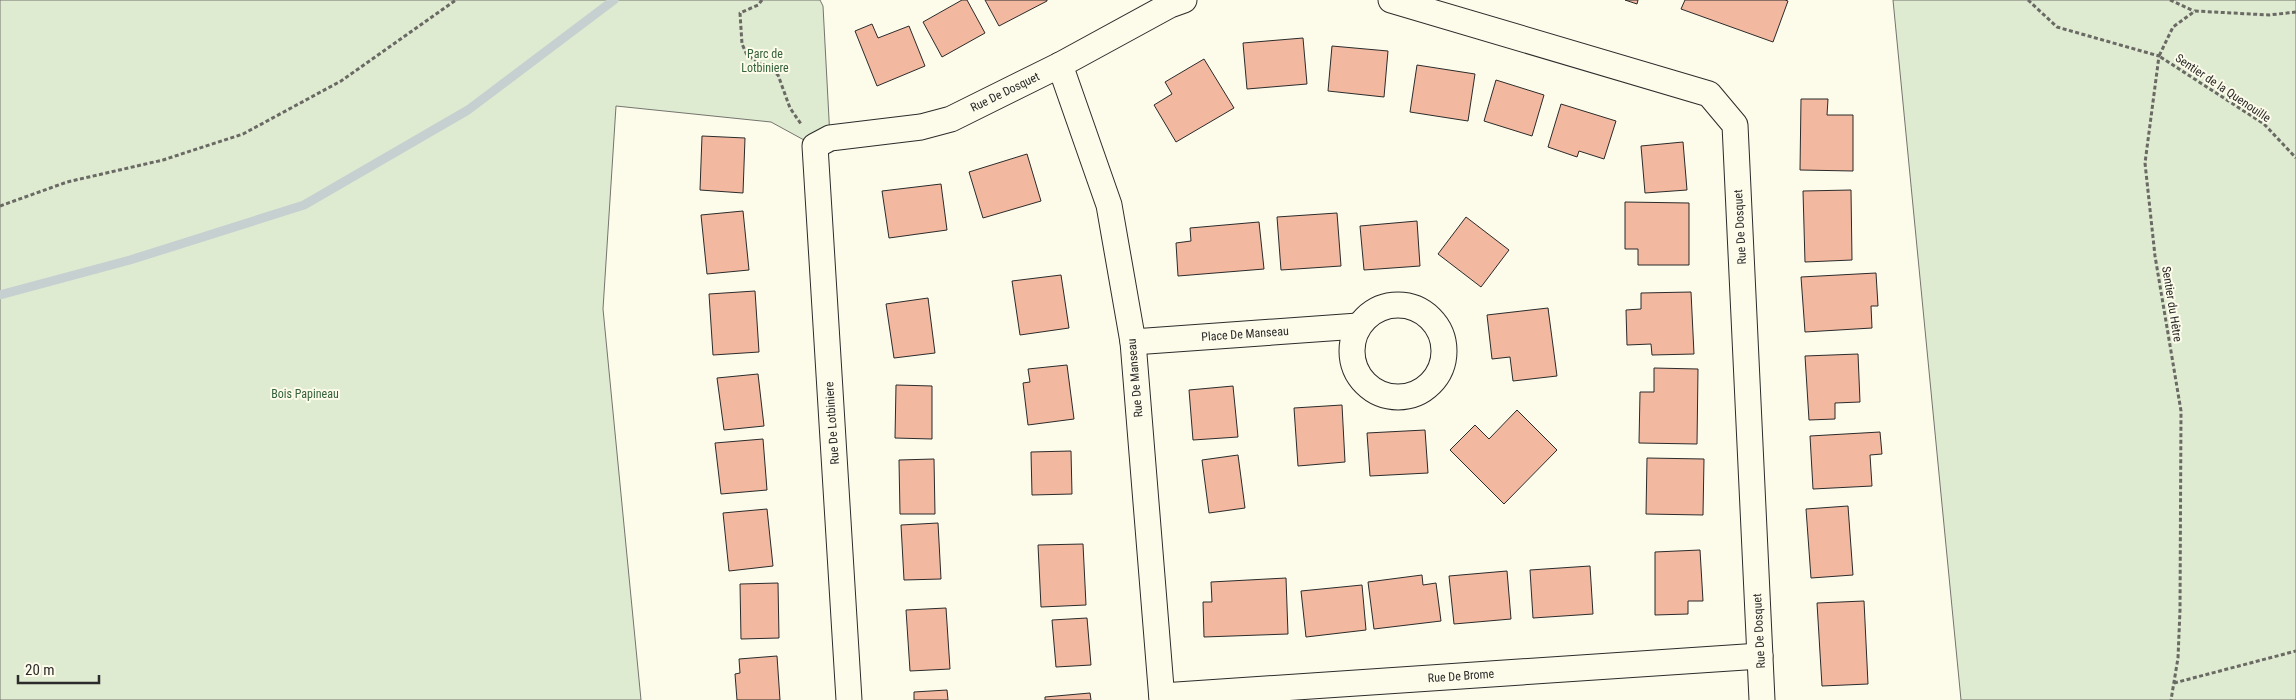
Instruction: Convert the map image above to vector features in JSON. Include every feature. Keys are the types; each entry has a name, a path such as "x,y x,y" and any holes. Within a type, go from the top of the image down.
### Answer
{"street":[{"name":"Rue De Dosquet","path":"815,146 830,138 921,128 951,119 1060,65 1170,5 1184,0"},
{"name":"Rue De Dosquet","path":"1391,0 1709,94 1735,125 1762,700"},
{"name":"Rue De Manseau","path":"1060,65 1109,206 1132,342 1162,698"},
{"name":"Rue De Lotbiniere","path":"815,146 849,700"},
{"name":"Place De Manseau","path":"1132,342 1358,326"},
{"name":"Rue De Brome","path":"1162,698 1760,656"}],"path":[{"path":"0,206 67,182 163,160 243,134 341,81 456,0"},
{"path":"762,0 758,5 740,13 742,44 747,55 778,74 790,108 815,146"},
{"path":"2028,0 2058,27 2159,56"},
{"path":"2170,0 2195,11 2269,15 2296,12"},
{"name":"Sentier du Hêtre","path":"2171,700 2180,610 2181,411 2155,256 2146,162 2159,56 2173,26 2195,11"},
{"name":"Sentier de la Quenouille","path":"2159,56 2264,124 2296,158"},
{"path":"2174,683 2296,651"}],"green space":[{"name":"Bois Papineau","path":"0,0 820,0 823,6 830,138 815,146 771,122 616,106 603,309 641,700 0,700"},
{"path":"1893,0 2296,0 2296,700 1961,700"}],"building":[{"path":"962,0 967,0 985,33 942,57 923,22"},
{"path":"985,0 1047,0 1047,1 999,26"},
{"path":"1625,0 1638,0 1637,4"},
{"path":"1685,0 1788,1 1773,42 1681,9"},
{"path":"872,24 878,38 909,26 925,66 877,86 855,31"},
{"path":"1303,38 1307,84 1247,89 1243,43"},
{"path":"1332,46 1388,51 1384,97 1328,91"},
{"path":"1204,59 1234,108 1176,142 1154,105 1172,94 1165,82"},
{"path":"1417,65 1475,74 1468,121 1410,112"},
{"path":"1496,80 1544,95 1532,136 1484,121"},
{"path":"1801,99 1828,99 1827,115 1853,115 1853,171 1800,170"},
{"path":"1561,104 1616,121 1604,159 1579,151 1577,157 1548,147"},
{"path":"702,136 745,138 743,193 700,190"},
{"path":"1683,142 1687,190 1645,193 1641,146"},
{"path":"1027,154 1041,201 983,218 969,172"},
{"path":"941,184 947,230 889,238 882,191"},
{"path":"1851,190 1852,260 1805,262 1803,191"},
{"path":"1625,202 1689,203 1689,265 1638,265 1638,249 1625,249"},
{"path":"743,211 749,270 707,274 701,215"},
{"path":"1337,213 1341,266 1281,270 1277,217"},
{"path":"1466,217 1509,250 1481,287 1438,254"},
{"path":"1417,221 1420,266 1364,270 1360,226"},
{"path":"1259,222 1264,269 1178,276 1176,243 1191,241 1190,228"},
{"path":"1876,273 1878,306 1871,306 1872,328 1805,332 1801,277"},
{"path":"1061,275 1069,328 1020,335 1012,281"},
{"path":"755,291 759,352 713,355 709,294"},
{"path":"1691,292 1694,354 1652,355 1651,344 1627,345 1626,310 1641,309 1641,293"},
{"path":"928,298 935,353 894,358 886,304"},
{"path":"1548,308 1557,376 1513,381 1510,357 1492,359 1487,315"},
{"path":"1858,354 1860,402 1835,403 1835,419 1809,420 1805,356"},
{"path":"1067,365 1074,419 1028,425 1023,383 1030,382 1028,369"},
{"path":"1654,368 1698,369 1697,444 1639,443 1640,392 1654,392"},
{"path":"758,374 764,426 724,430 717,378"},
{"path":"896,385 932,386 932,439 895,438"},
{"path":"1233,386 1238,437 1193,440 1189,390"},
{"path":"1342,405 1345,462 1298,466 1294,408"},
{"path":"1517,410 1557,450 1504,504 1450,450 1475,425 1489,439"},
{"path":"1425,430 1428,473 1370,476 1367,433"},
{"path":"1880,432 1882,454 1870,455 1872,486 1813,489 1810,436"},
{"path":"763,439 767,490 721,494 715,443"},
{"path":"1071,451 1072,494 1032,495 1031,452"},
{"path":"1238,455 1245,508 1209,513 1202,460"},
{"path":"1647,458 1704,459 1703,515 1646,514"},
{"path":"934,459 935,514 900,514 899,460"},
{"path":"1848,506 1853,575 1811,578 1806,509"},
{"path":"767,509 773,566 729,571 723,513"},
{"path":"938,523 941,579 904,580 901,525"},
{"path":"1083,544 1086,605 1041,607 1038,545"},
{"path":"1700,550 1703,601 1688,601 1688,614 1655,615 1655,552"},
{"path":"1590,566 1593,614 1533,618 1530,570"},
{"path":"1507,571 1511,619 1454,624 1449,576"},
{"path":"1422,575 1423,585 1436,583 1441,621 1374,629 1368,582"},
{"path":"1286,578 1288,634 1204,637 1203,602 1212,602 1211,582"},
{"path":"778,583 779,638 741,639 740,584"},
{"path":"1362,585 1366,630 1306,637 1301,591"},
{"path":"1864,601 1868,684 1822,686 1817,603"},
{"path":"946,608 950,669 910,671 906,610"},
{"path":"1087,618 1091,665 1056,667 1052,620"},
{"path":"777,656 780,700 737,700 735,674 740,673 739,659"},
{"path":"947,690 948,700 914,700 914,692"},
{"path":"1090,693 1091,700 1045,700 1045,697"}],"waterway":[{"path":"0,295 130,260 304,205 468,110 614,0"}],"park label":[{"name":"Parc de Lotbiniere","path":"765,61"}]}
